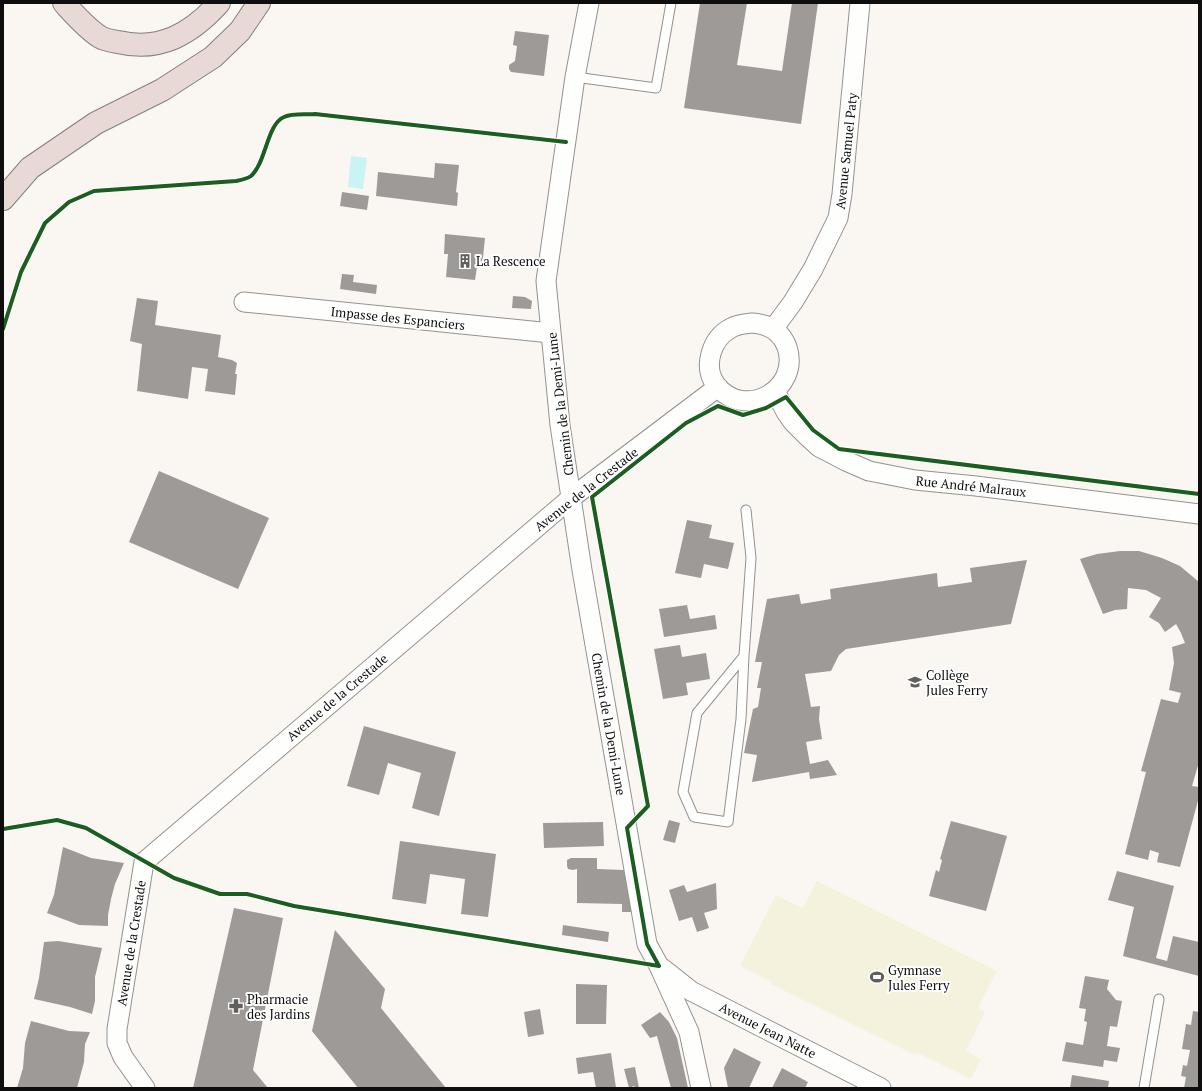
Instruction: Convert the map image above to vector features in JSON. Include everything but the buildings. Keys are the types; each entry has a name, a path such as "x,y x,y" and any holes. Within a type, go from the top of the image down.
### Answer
{"highway":[{"path":"64,3 81,22 101,38 131,45 151,45 172,40 196,25 218,3"},
{"path":"3,199 30,168 96,123 162,90 213,57 240,31 259,3"}],"street":[{"name":"Chemin de la Demi-Lune","path":"588,3 575,78 546,281 560,425 584,578 647,944 659,966 689,1032 700,1088"},
{"name":"Avenue Samuel Paty","path":"773,329 793,302 813,269 838,218 842,194 860,3"},
{"name":"Impasse des Espanciers","path":"244,302 551,333"},
{"path":"752,323 761,324 773,329 785,342 790,355 787,376 779,387 766,396 757,400 746,402 725,394 712,380 709,360 714,346 724,332 738,325 752,323"},
{"name":"Avenue de la Crestade","path":"145,1088 122,1057 117,1043 117,1029 144,862 571,498 718,387"},
{"name":"Rue André Malraux","path":"775,391 793,422 819,447 869,471 915,480 976,486 1199,514"},
{"name":"Avenue Jean Natte","path":"659,966 691,991 881,1088"}],"lane":[{"path":"575,78 656,88 671,3"},
{"path":"744,656 698,713 683,792 694,817 728,822 741,719 744,656 752,558 746,510"},
{"path":"1144,1088 1159,999"}],"shaded area":[{"name":"Gymnase Jules Ferry","path":"817,881 997,971 978,1008 985,1012 966,1051 981,1059 971,1079 916,1052 915,1055 771,984 772,982 740,966 776,895 803,908"}],"water":[{"path":"351,156 367,158 363,189 348,187"}],"cycle path":[{"path":"3,329 21,272 45,223 69,202 94,191 236,181 248,178 256,170 274,127 278,121 284,117 315,114 566,142"},
{"path":"659,966 647,944 627,828 648,806 592,497 686,423 718,406 743,415 766,408 786,397 813,430 839,449 1199,494"},
{"path":"3,829 57,820 86,828 174,878 220,894 247,894 294,906 659,966"}],"place":[{"name":"La Rescence","path":"465,261"},
{"name":"Collège Jules Ferry","path":"915,682"},
{"name":"Gymnase Jules Ferry","path":"877,977"},
{"name":"Pharmacie des Jardins","path":"236,1006"}]}
